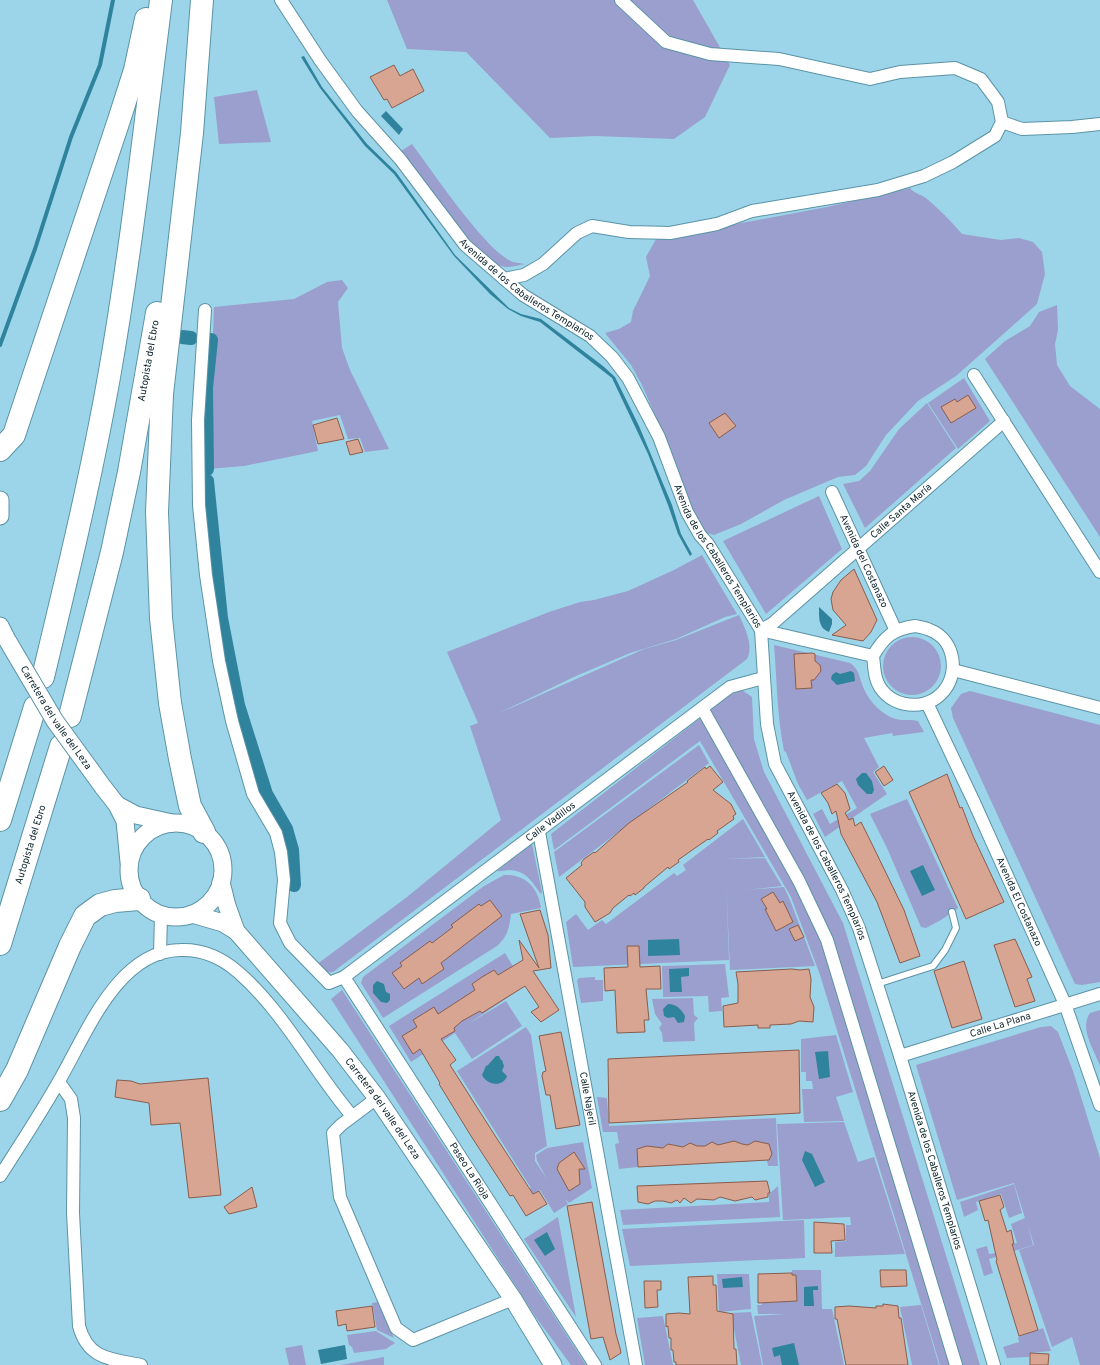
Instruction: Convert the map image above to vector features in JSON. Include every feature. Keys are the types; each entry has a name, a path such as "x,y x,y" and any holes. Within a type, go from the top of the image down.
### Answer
{"highway":[{"path":"0,450 14,435 94,199 135,70 149,0"},
{"path":"44,677 70,567 109,377 133,221 161,0"},
{"name":"Autopista del Ebro","path":"70,716 112,552 143,394 170,234 197,0"},
{"path":"202,0 192,133 162,394 157,512 161,618 170,703 190,806 204,832"},
{"path":"0,820 34,707"},
{"name":"Autopista del Ebro","path":"0,944 61,746"},
{"path":"0,1100 17,1070 70,946 85,916 100,905 115,901 139,899"}],"main road":[{"path":"0,500 0,516"},
{"name":"Carretera del valle del Leza","path":"3,632 55,721 117,805"},
{"path":"117,805 136,815 190,825 204,832 212,840 220,855 223,871 217,892 210,902 202,909 192,914 171,917 161,915 149,909 139,899 132,888 129,875 125,821 117,805"},
{"path":"129,862 133,850 140,839 150,831 162,825 174,823"},
{"path":"221,882 227,906 236,931"},
{"path":"192,914 223,923 236,931"},
{"name":"Carretera del valle del Leza","path":"236,931 340,1050 377,1098 513,1299 553,1365"},
{"name":"Carretera del valle del Leza","path":"513,1299 564,1365"}],"street":[{"name":"Avenida de los Caballeros Templarios","path":"280,0 357,111 400,159 465,245 523,295 590,336 612,357 628,378 659,437 687,512 700,535 708,544 762,630 763,678 767,724 775,764 842,890 859,928 900,1056 994,1365"},
{"path":"504,279 524,275 543,264 577,233 592,226 629,232 670,233 717,224 752,210 878,190 924,176 953,162 995,136 1002,122 998,102 980,79 956,68 900,72 870,79 779,59 710,54 666,42 621,0"},
{"path":"1002,122 1022,129 1072,127 1100,124"},
{"path":"205,310 198,420 199,505 206,575 219,661 232,720 253,794 276,833 281,852 284,880 280,923 290,943 329,983 344,977"},
{"path":"974,375 1100,572"},
{"name":"Calle Santa María","path":"762,630 772,624 859,550 1004,422"},
{"name":"Avenida del Costanazo","path":"832,492 896,631"},
{"path":"916,626 931,630 944,639 951,653 953,670 950,683 941,695 927,703 911,705 896,701 884,693 876,679 873,656 887,636 896,631 901,628 916,626"},
{"path":"762,630 873,656"},
{"path":"953,670 1100,708"},
{"name":"Calle Vadillos","path":"344,977 539,832 730,687 763,678"},
{"name":"Avenida El Costanazo","path":"927,703 973,800 1064,1004 1100,1105"},
{"path":"702,708 799,881 827,940 956,1365"},
{"name":"Calle Najeril","path":"539,832 636,1365"},
{"path":"160,954 161,915"},
{"path":"0,1176 59,1082 108,996 132,968 150,957 172,950 193,949 210,954 236,970 268,1004 336,1097 352,1116"},
{"name":"Paseo La Rioja","path":"344,977 595,1365"},
{"name":"Calle La Plana","path":"900,1056 1100,994"},
{"path":"59,1082 71,1099 74,1118 73,1213 79,1326 82,1335 94,1352 104,1358 141,1365"},
{"path":"377,1098 352,1116 334,1133 340,1197 396,1328 413,1340 513,1299"}],"lane":[{"path":"877,984 933,966 945,950 956,928 952,912"}],"shaded area":[{"path":"387,0 693,0 730,65 705,117 674,139 595,136 550,138 466,52 407,49"},
{"path":"304,56 322,87 367,144 396,172 455,255 509,308 521,314 541,319 603,366 615,377 639,426 672,505 681,534 692,554 690,556 678,534 648,454 612,378 540,322 521,316 508,309 490,294 454,256 394,174 365,146 320,88 301,57"},
{"path":"257,90 271,142 219,144 214,97"},
{"path":"386,111 403,129 399,135 381,116"},
{"path":"412,144 445,190 474,227 489,243 502,255 513,262 525,264 510,267 501,266 491,260 463,233 401,151"},
{"path":"910,188 931,202 962,234 1001,240 1019,238 1033,242 1042,252 1045,274 1037,304 956,376 918,401 886,435 866,466 855,475 838,477 784,500 741,524 714,535 704,532 692,511 678,468 642,385 631,365 605,333 619,329 631,322 633,311 650,276 646,257 656,239 827,207"},
{"path":"342,280 348,288 338,302 342,348 350,370 389,449 365,452 360,438 348,439 340,415 312,421 318,451 244,466 208,469 214,307 294,299 327,282"},
{"path":"1057,305 1058,330 1055,344 1057,365 1070,386 1100,409 1100,537 985,359 1005,341 1030,326 1039,312"},
{"path":"964,378 990,421 958,449 928,403"},
{"path":"927,403 956,448 865,528 843,484 859,481 870,471 899,429"},
{"path":"819,496 842,549 766,614 723,541"},
{"path":"702,555 737,614 725,617 676,639 630,653 576,676 497,714 644,649 676,640 739,615 746,631 750,648 747,659 333,972 323,973 316,965 407,897 501,820 470,726 478,723 447,652 549,612 580,602 628,591 674,570"},
{"path":"819,607 832,619 829,632 821,625 819,618"},
{"path":"912,637 928,642 936,650 941,666 936,682 928,690 912,695 896,690 888,682 883,666 888,650 896,642"},
{"path":"774,645 850,663 857,669 867,695 880,710 896,719 918,721 924,732 893,736 892,733 864,738 879,767 873,772 887,794 825,837 813,814 822,809 830,824 857,808 842,781 807,800 798,784 786,752 784,751 779,712"},
{"path":"851,671 854,673 855,681 837,685 831,679 832,675 836,672 840,674"},
{"path":"742,690 752,697 754,739 764,772 843,923 980,1365 940,1365 820,975 791,897 700,741 554,850 551,834 730,695"},
{"path":"970,691 1100,725 1100,982 1082,985 1075,984 953,718 951,708 961,694"},
{"path":"699,745 709,763 559,877 554,852"},
{"path":"862,773 866,773 872,781 874,790 872,794 867,794 858,785 856,779"},
{"path":"907,799 958,908 926,928 921,927 887,848 870,814"},
{"path":"743,819 765,857 725,859 765,858 782,886 746,890 784,887 815,966 730,970 726,879 729,960 573,967 566,922 576,914 588,930 602,920 606,924 674,873 677,876 686,870 683,865"},
{"path":"532,844 542,892 541,894 531,881 520,872 509,870 497,871"},
{"path":"923,865 935,890 922,896 910,871"},
{"path":"504,875 518,877 529,883 537,894 541,908 511,914 510,924 504,939 497,946 383,1018 361,983 363,977 484,886"},
{"path":"679,939 680,955 648,956 648,940"},
{"path":"505,953 525,986 468,1024 506,1001 522,1026 472,1059 455,1033 411,1062 389,1026"},
{"path":"725,964 729,997 721,998 722,1011 709,1012 708,996 663,997 662,966"},
{"path":"689,968 689,976 681,977 682,992 670,992 669,969"},
{"path":"595,977 595,980 603,980 603,1001 581,1003 577,980 579,978"},
{"path":"377,981 384,984 386,992 390,994 390,1000 387,1003 381,1002 373,993 373,985"},
{"path":"342,990 586,1365 571,1365 535,1316 331,999"},
{"path":"693,998 694,1015 698,1018 694,1023 695,1041 663,1042 662,1033 659,1028 662,1024 655,1014 652,999"},
{"path":"668,1004 674,1005 680,1009 685,1016 684,1022 678,1023 674,1017 668,1018 664,1016 663,1009"},
{"path":"1100,1010 1100,1066 1089,1039 1086,1026 1090,1013"},
{"path":"1051,1026 1058,1032 1073,1071 1100,1158 1100,1365 1080,1365 1072,1337 1052,1347 1019,1250 1034,1245 1028,1225 1033,1245 989,1259 993,1273 984,1276 976,1249 987,1246 989,1254 996,1253 995,1250 1017,1243 1011,1224 1025,1218 1014,1183 957,1200 916,1065 1041,1027"},
{"path":"526,1027 531,1035 547,1146 535,1153 535,1161 547,1179 537,1161 536,1155 547,1148 583,1142 592,1188 569,1203 565,1199 568,1204 554,1213 540,1190 532,1195 529,1189 531,1188 457,1071"},
{"path":"836,1035 853,1092 836,1097 844,1121 804,1122 802,1089 813,1089 812,1081 806,1081 806,1072 801,1072 801,1039"},
{"path":"828,1051 830,1077 819,1079 815,1052"},
{"path":"496,1056 499,1056 502,1060 504,1066 502,1071 507,1076 505,1080 499,1084 487,1081 482,1075 486,1066"},
{"path":"597,1097 607,1098 609,1126 776,1118 778,1166 768,1166 767,1160 619,1169 615,1144 619,1143 617,1132 603,1132"},
{"path":"844,1122 858,1162 874,1157 905,1254 835,1257 835,1242 846,1241 846,1225 851,1225 850,1217 783,1220 777,1124"},
{"path":"805,1151 812,1154 825,1182 815,1187 802,1160"},
{"path":"1014,1184 1022,1213 1009,1218 1001,1194 976,1202 978,1210 964,1217 960,1202"},
{"path":"778,1186 780,1217 623,1225 620,1210 769,1202 769,1194"},
{"path":"558,1217 576,1317 524,1239"},
{"path":"804,1220 805,1258 630,1266 622,1229"},
{"path":"547,1232 555,1249 545,1256 534,1240"},
{"path":"792,1270 821,1270 822,1309 832,1309 844,1365 763,1365 754,1316 785,1314 758,1314 757,1305 762,1305 762,1303 797,1301 796,1275 792,1275"},
{"path":"717,1274 749,1274 751,1309 719,1312"},
{"path":"742,1277 743,1287 723,1288 722,1279"},
{"path":"818,1286 818,1290 813,1290 814,1306 804,1306 804,1287"},
{"path":"378,1302 394,1338 377,1330 372,1303"},
{"path":"921,1305 939,1365 912,1365 900,1307"},
{"path":"751,1312 762,1365 741,1365 731,1313"},
{"path":"663,1316 673,1365 645,1365 637,1318"},
{"path":"1043,1328 1051,1351 1030,1353 1029,1357 1007,1358 1003,1347 1019,1342 1018,1337"},
{"path":"376,1331 395,1343 386,1349 354,1353 352,1347 349,1345 347,1335"},
{"path":"794,1343 799,1365 782,1365 780,1355 774,1357 772,1348"},
{"path":"302,1345 306,1365 289,1365 285,1348"},
{"path":"345,1345 347,1359 321,1364 318,1350"},
{"path":"384,1357 384,1365 341,1365"}],"building":[{"path":"394,65 400,76 413,69 424,91 392,108 387,99 384,100 370,77"},
{"path":"968,395 976,408 951,423 941,407 955,399 957,402"},
{"path":"725,413 736,426 719,438 709,423"},
{"path":"337,418 344,439 318,444 313,425"},
{"path":"358,439 363,452 350,455 346,442"},
{"path":"854,569 877,620 871,632 863,641 832,635 846,625 833,610 831,599 833,592 841,580"},
{"path":"794,654 815,654 815,661 820,665 821,671 814,680 811,680 812,688 796,689"},
{"path":"710,766 723,782 713,790 731,804 736,814 733,816 734,819 717,831 718,833 709,840 708,839 678,860 679,862 669,869 668,867 635,895 634,893 630,896 629,895 613,908 610,913 595,922 585,907 585,902 566,878 582,865 581,863 584,859 594,852 595,853 629,823 688,782 687,781 705,767 706,769"},
{"path":"884,766 893,780 884,786 875,772"},
{"path":"947,774 960,808 962,807 973,836 1004,902 966,919 909,792"},
{"path":"837,784 845,793 850,809 845,813 849,820 853,818 855,826 861,822 904,910 920,956 900,963 877,902 841,834 836,811 832,814 828,803 821,793"},
{"path":"773,892 780,903 783,901 793,922 776,931 761,899"},
{"path":"490,900 502,916 441,963 444,969 422,984 419,978 404,989 392,973 402,966 400,963 430,941 432,943 453,927 451,925 479,904 481,906"},
{"path":"540,910 548,935 551,968 533,971 559,1010 541,1022 531,1012 539,1007 525,986 482,1013 480,1011 462,1021 454,1028 455,1031 441,1039 456,1060 450,1065 494,1134 533,1194 539,1191 547,1204 526,1216 513,1195 510,1196 471,1136 439,1084 440,1083 420,1049 413,1054 402,1036 417,1027 413,1020 434,1007 438,1014 475,990 472,984 482,977 494,970 498,975 523,960 519,940 539,968 520,914"},
{"path":"798,925 804,937 795,941 789,929"},
{"path":"1015,939 1032,977 1027,979 1035,1001 1015,1007 994,945"},
{"path":"627,946 639,946 640,967 660,966 661,989 646,989 649,1020 644,1020 645,1032 617,1033 615,990 605,991 604,968 628,967"},
{"path":"964,961 982,1019 952,1028 934,971"},
{"path":"809,969 811,979 810,997 814,1007 813,1022 799,1021 791,1024 770,1025 770,1028 758,1028 758,1025 724,1027 723,1006 738,1003 738,984 736,972"},
{"path":"561,1032 580,1125 556,1129 550,1095 546,1095 542,1076 543,1072 546,1071 539,1036"},
{"path":"799,1050 800,1113 609,1123 608,1059"},
{"path":"208,1078 221,1195 189,1198 180,1123 151,1125 149,1103 115,1097 117,1080 131,1081 140,1084"},
{"path":"734,1141 748,1145 755,1141 769,1144 772,1154 769,1160 638,1167 637,1149 647,1146 663,1148 668,1144 683,1147 690,1143 697,1146 705,1146 712,1142 718,1145"},
{"path":"574,1152 585,1169 579,1169 580,1184 569,1191 557,1169 559,1163"},
{"path":"767,1181 770,1193 768,1193 768,1197 755,1200 752,1197 735,1201 720,1197 714,1200 697,1199 691,1203 684,1198 680,1203 677,1200 671,1203 663,1201 655,1201 648,1204 638,1202 637,1186"},
{"path":"252,1187 257,1207 229,1214 224,1207"},
{"path":"1000,1195 1004,1207 1000,1210 1007,1232 1011,1230 1014,1244 1012,1244 1038,1330 1019,1336 996,1261 988,1220 985,1221 979,1201"},
{"path":"592,1202 616,1334 621,1353 610,1360 603,1337 591,1339 567,1206"},
{"path":"814,1222 844,1224 845,1240 831,1241 832,1253 814,1253"},
{"path":"880,1270 906,1270 907,1286 881,1287"},
{"path":"792,1273 792,1275 796,1275 797,1301 758,1303 758,1274"},
{"path":"713,1276 713,1285 716,1285 717,1311 733,1314 734,1349 736,1349 737,1365 676,1365 676,1362 674,1362 673,1350 671,1350 671,1338 669,1338 668,1326 666,1327 666,1314 690,1314 688,1277"},
{"path":"644,1281 661,1281 661,1290 657,1290 658,1307 645,1308"},
{"path":"883,1304 898,1306 908,1365 846,1365 837,1319 835,1319 835,1307 849,1306 876,1308 876,1306 883,1306"},
{"path":"372,1306 375,1327 347,1331 346,1324 338,1326 336,1311"},
{"path":"1030,1353 1049,1354 1048,1365 1030,1365"}],"waterway":[{"path":"0,345 35,249 71,137 100,65 113,0"},
{"path":"182,337 191,338"},
{"path":"207,469 206,388 211,340"},
{"path":"207,481 221,618 238,705 266,794 286,829 292,850 294,885"}]}
